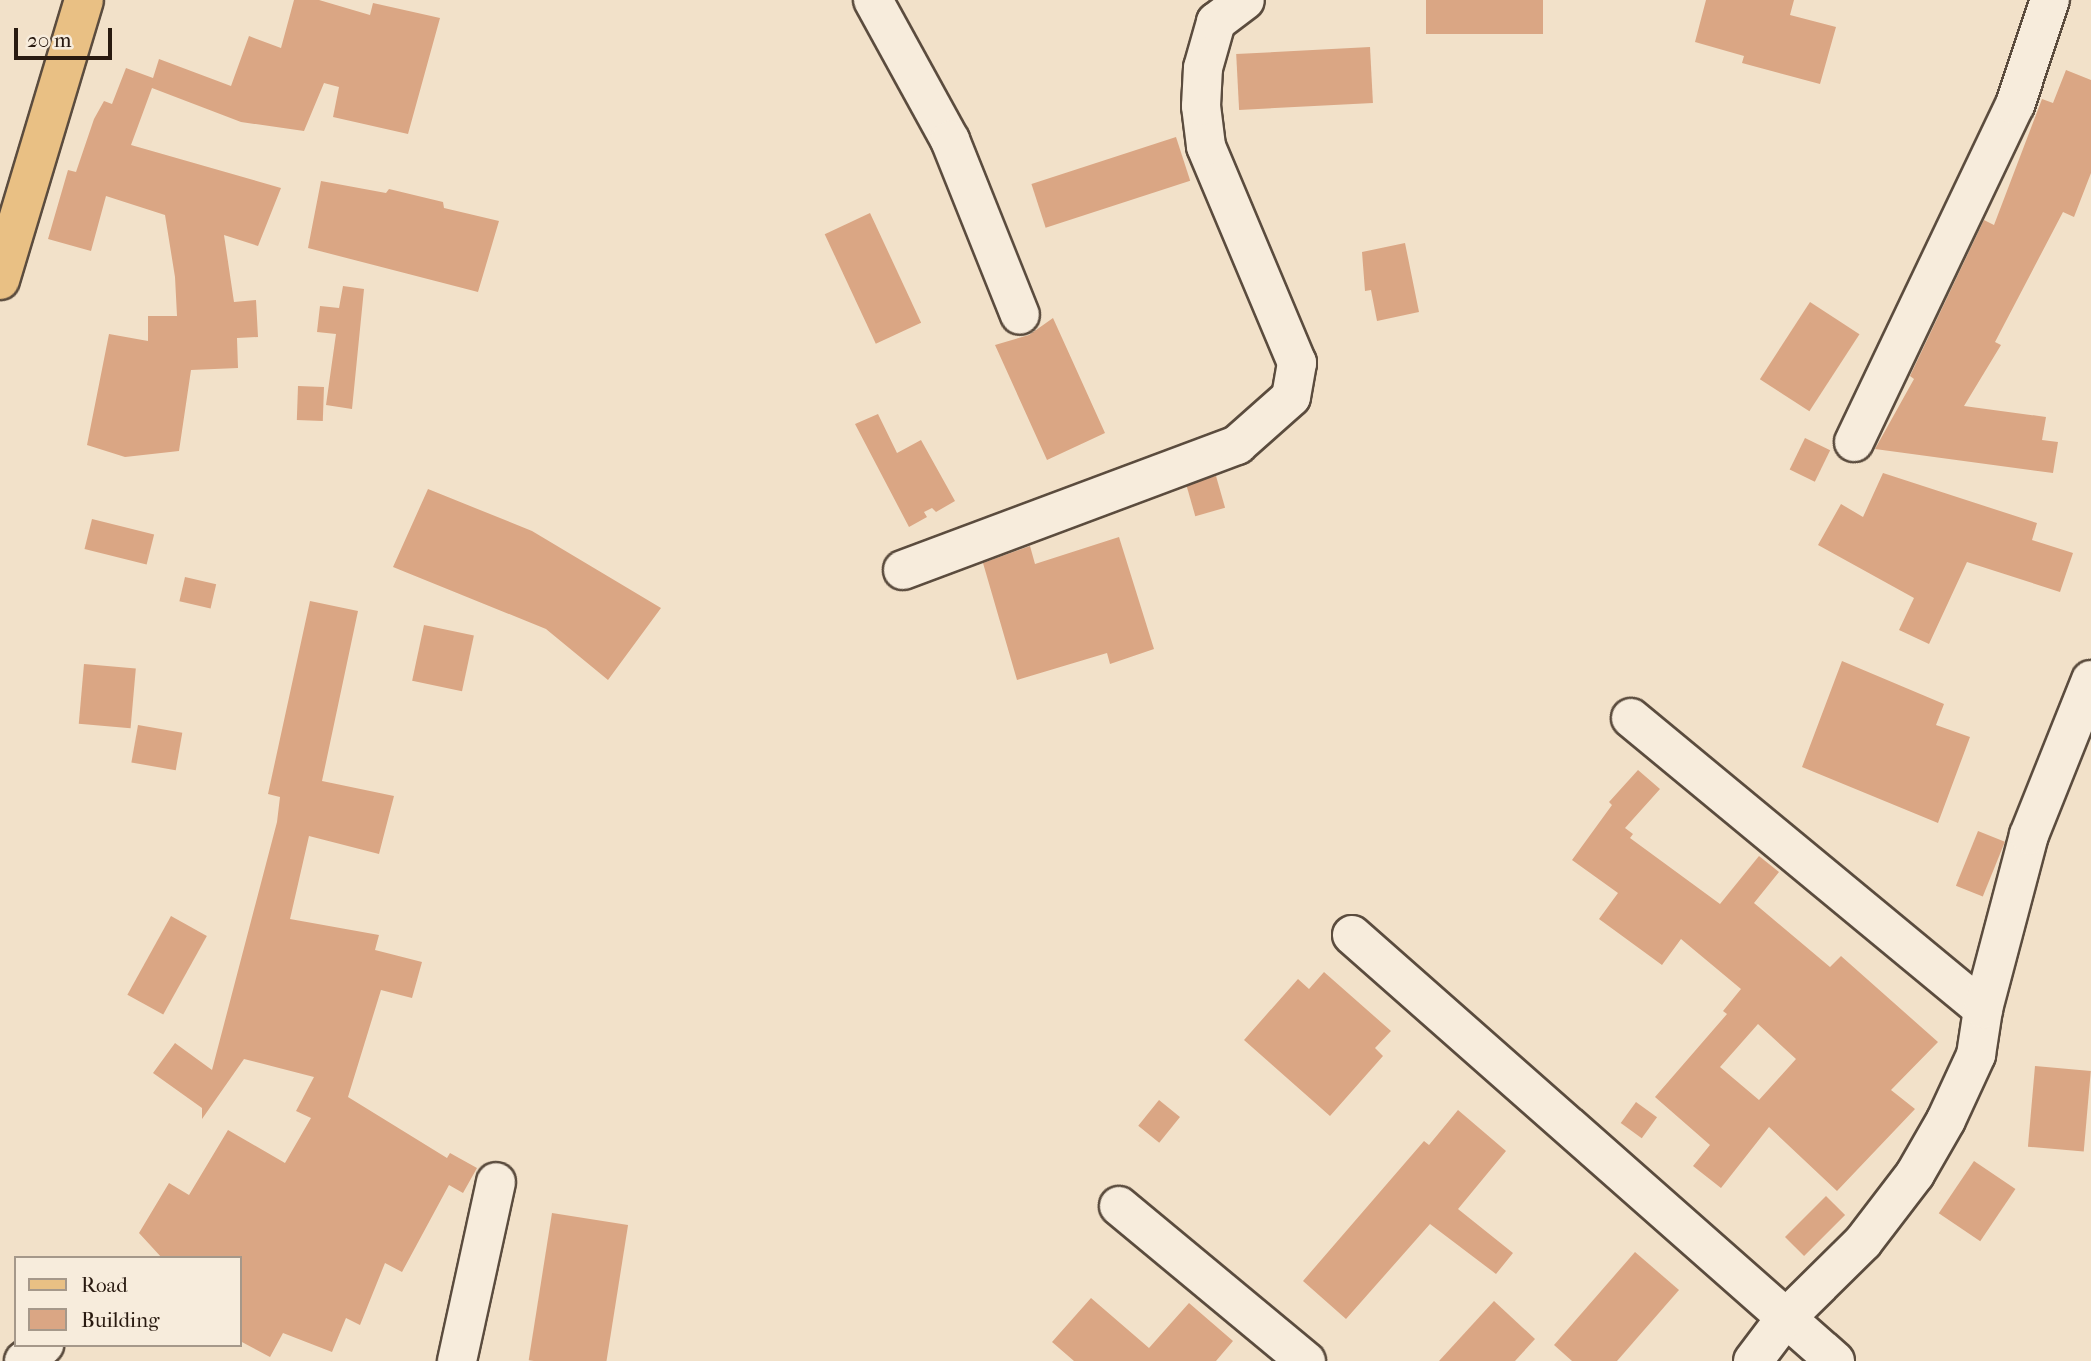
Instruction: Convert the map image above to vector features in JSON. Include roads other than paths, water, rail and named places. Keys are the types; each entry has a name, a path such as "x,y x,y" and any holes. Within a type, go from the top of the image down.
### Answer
{"main road":[{"path":"0,280 84,0"}],"street":[{"path":"873,0 950,140 1020,315"},
{"path":"903,570 1237,445 1291,397 1297,363 1206,146 1201,106 1203,68 1216,22 1245,0"},
{"path":"1854,442 2015,105 2050,0"},
{"path":"1753,1361 1784,1320 1863,1242 1915,1174 1976,1055 1983,1009 2029,835 2091,680"},
{"path":"1631,718 1983,1009"},
{"path":"1352,935 1784,1320 1835,1361"},
{"path":"457,1361 496,1182"},
{"path":"1119,1206 1306,1361"},
{"path":"24,1361 42,1347"}]}
